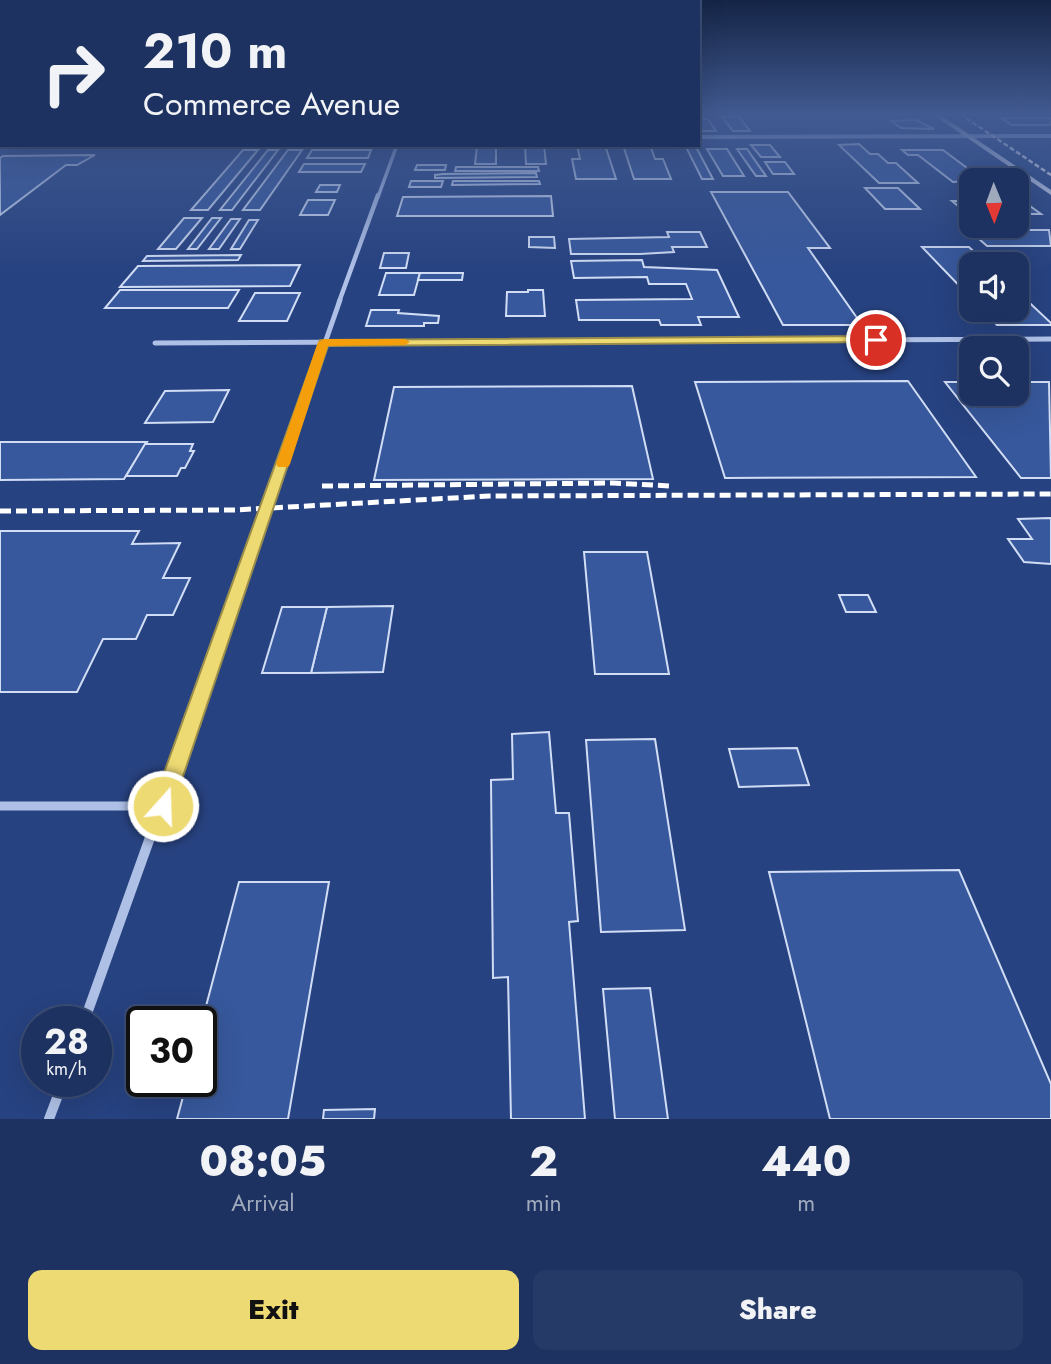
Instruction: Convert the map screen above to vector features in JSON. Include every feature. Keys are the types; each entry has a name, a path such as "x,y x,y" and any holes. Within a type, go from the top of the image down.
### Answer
{"main road":[{"path":"1011,166 1051,193"}],"street":[{"path":"90,1006 163,806 324,342 389,166"},
{"path":"155,343 1051,339"},
{"path":"0,806 163,806"},
{"path":"49,1119 57,1097"}],"building":[{"path":"0,166 64,166 0,215"},
{"path":"229,166 244,166 208,210 191,210"},
{"path":"255,166 266,166 232,210 220,210"},
{"path":"276,166 291,166 260,210 243,210"},
{"path":"303,166 364,166 361,172 299,172"},
{"path":"417,166 446,166 445,170 415,170"},
{"path":"573,166 612,166 616,179 576,179"},
{"path":"630,166 666,166 671,179 634,179"},
{"path":"696,166 706,166 713,179 702,179"},
{"path":"717,166 738,166 744,176 723,176"},
{"path":"749,166 759,166 766,176 756,176"},
{"path":"768,166 788,166 794,174 773,174"},
{"path":"861,166 900,166 918,183 879,183"},
{"path":"933,166 965,166 967,168 959,168 959,182 953,182"},
{"path":"456,167 538,167 539,171 455,171"},
{"path":"536,173 537,177 435,178 435,175 443,174"},
{"path":"411,181 443,181 441,187 409,187"},
{"path":"453,181 539,181 540,184 452,185"},
{"path":"320,185 340,185 337,192 316,192"},
{"path":"865,188 898,188 920,209 885,209"},
{"path":"711,192 788,192 830,248 808,248 862,325 783,325"},
{"path":"551,196 553,216 397,216 403,197"},
{"path":"308,200 335,200 328,215 300,215"},
{"path":"1029,205 1041,214 1029,214"},
{"path":"184,218 202,218 176,249 158,249"},
{"path":"212,218 221,218 197,249 188,249"},
{"path":"231,219 240,219 219,249 209,249"},
{"path":"249,220 258,220 240,249 231,249"},
{"path":"1029,230 1049,230 1051,246 987,246 978,238 1029,238"},
{"path":"667,232 700,232 707,247 672,247 674,252 640,254 571,254 569,239 669,237"},
{"path":"529,237 554,237 555,248 529,247"},
{"path":"922,247 969,247 974,252 959,252 959,286"},
{"path":"384,253 409,253 406,268 380,268"},
{"path":"241,255 238,260 143,261 147,256"},
{"path":"642,260 644,267 717,270 739,317 698,317 701,325 661,325 659,320 579,320 576,300 692,299 686,284 649,284 647,277 574,278 571,261"},
{"path":"300,265 290,286 120,287 138,266"},
{"path":"386,273 420,273 414,295 379,295"},
{"path":"420,273 463,273 462,280 418,280"},
{"path":"120,290 239,290 228,308 105,308"},
{"path":"543,290 545,316 506,316 507,292"},
{"path":"255,293 300,293 287,321 239,321"},
{"path":"1029,302 1051,323 1051,325 997,325 994,322 1029,322"},
{"path":"371,310 399,310 398,313 439,316 438,323 424,323 424,326 366,326"},
{"path":"908,381 976,477 725,478 695,382"},
{"path":"945,382 959,382 959,400"},
{"path":"1029,382 1049,382 1051,478 1021,478 964,406 1029,406"},
{"path":"632,386 653,479 374,480 394,387"},
{"path":"229,390 213,422 145,423 165,391"},
{"path":"0,442 147,442 124,479 0,480"},
{"path":"145,444 193,444 190,451 194,451 185,468 181,468 177,476 126,476"},
{"path":"1051,518 1051,564 1024,562 1008,539 1032,539 1018,519"},
{"path":"0,531 139,531 132,544 180,543 163,578 190,578 173,615 147,615 136,639 103,639 77,692 0,692"},
{"path":"584,552 647,552 669,674 595,674"},
{"path":"839,595 868,595 876,612 846,612"},
{"path":"393,606 383,672 311,673 327,607"},
{"path":"282,607 327,607 311,673 262,673"},
{"path":"549,732 556,813 569,813 578,921 569,922 585,1119 511,1119 508,977 493,978 491,780 513,779 512,734"},
{"path":"655,739 685,930 601,932 586,740"},
{"path":"797,748 809,785 739,787 729,749"},
{"path":"959,870 1051,1084 1051,1119 830,1119 769,872"},
{"path":"239,882 329,882 288,1119 177,1119 183,1097 217,1097 217,1006 206,1006"},
{"path":"650,988 668,1119 615,1119 603,989"},
{"path":"375,1109 374,1119 323,1119 324,1110"}],"railway":[{"path":"1038,166 1051,175"},
{"path":"322,486 613,483 671,486"},
{"path":"0,511 235,510 489,496 1051,494"}],"slow traffic":[{"path":"283,464 324,342 405,342"}],"route":[{"path":"163,806 324,342 876,340"}]}
